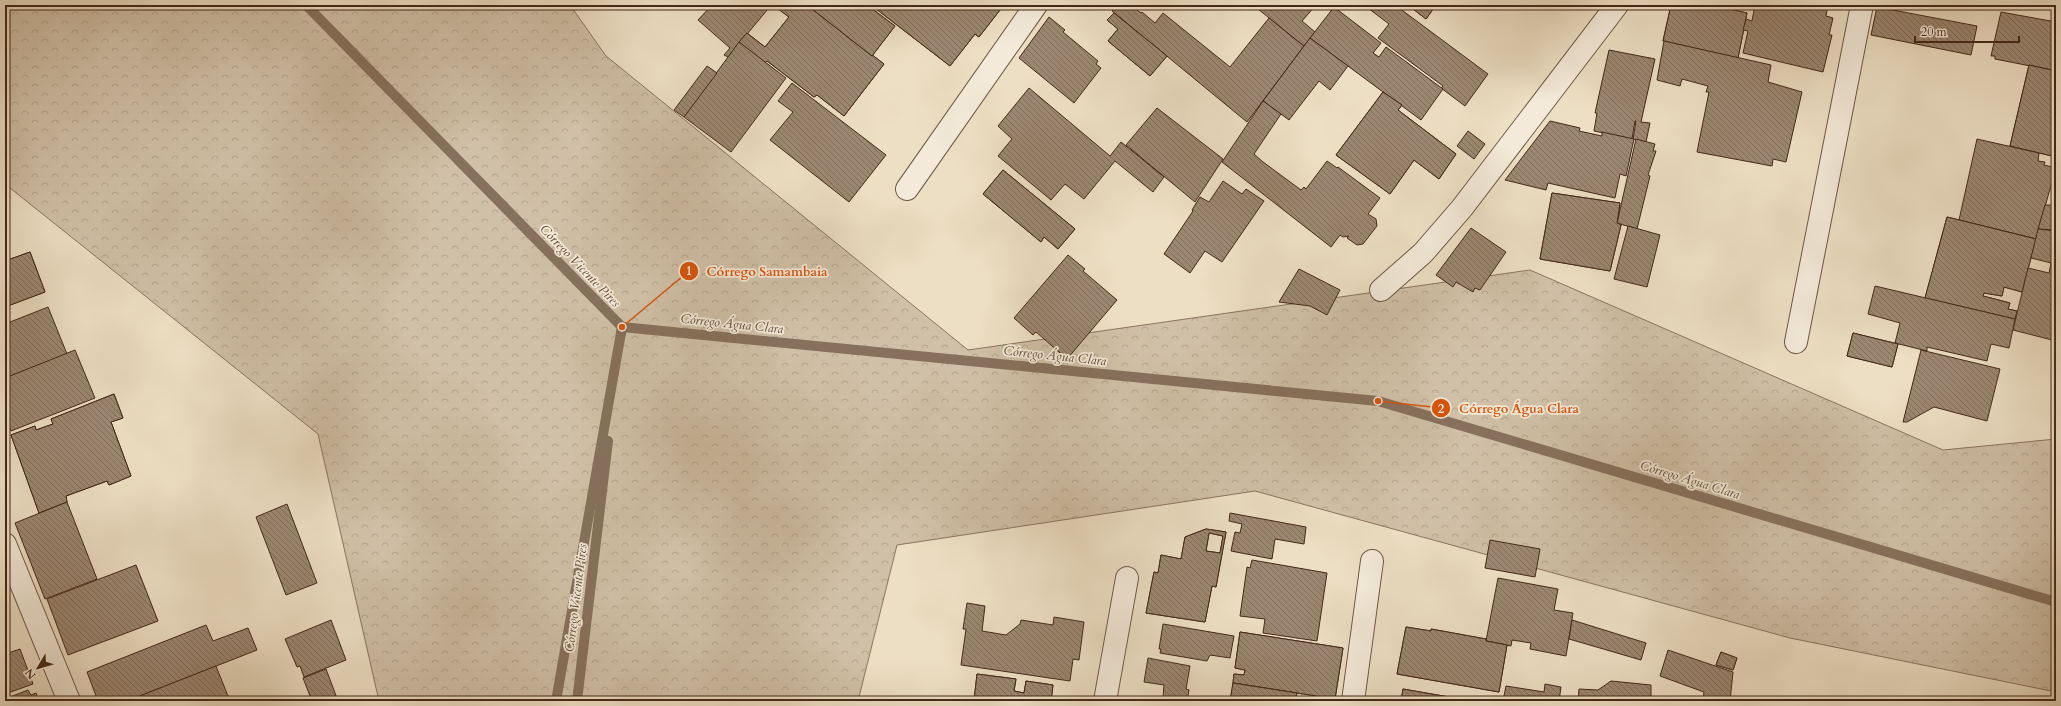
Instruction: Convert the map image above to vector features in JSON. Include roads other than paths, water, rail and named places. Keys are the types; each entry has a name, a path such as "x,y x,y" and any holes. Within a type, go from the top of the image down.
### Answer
{"street":[{"path":"907,189 1036,5"},
{"path":"1381,290 1423,253 1462,208 1617,5"},
{"path":"1796,342 1862,5"},
{"path":"5,544 69,701"},
{"path":"1353,701 1372,561"},
{"path":"1105,701 1127,578"}],"waterway":[{"name":"Córrego Vicente Pires","path":"306,5 622,327 621,334"},
{"name":"Córrego Água Clara","path":"556,701 622,327 1378,401 2056,602"},
{"name":"Córrego Vicente Pires","path":"577,701 608,441"}],"place":[{"name":"Córrego Samambaia","path":"622,327"},
{"name":"Córrego Água Clara","path":"1378,401"}]}
